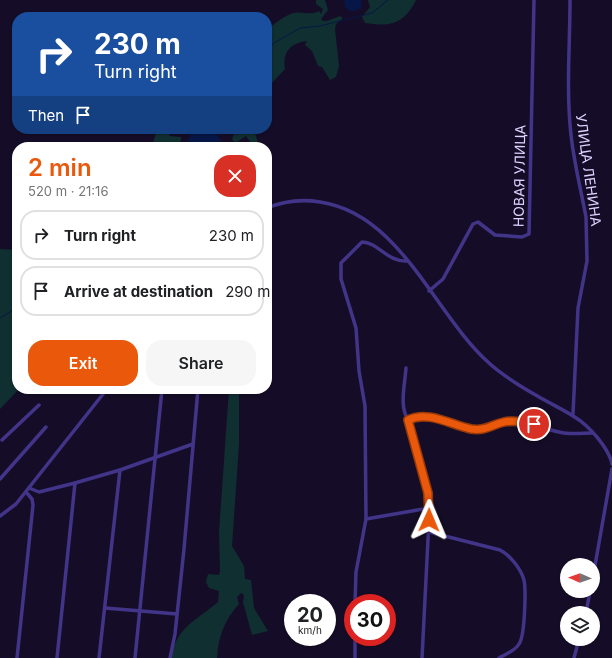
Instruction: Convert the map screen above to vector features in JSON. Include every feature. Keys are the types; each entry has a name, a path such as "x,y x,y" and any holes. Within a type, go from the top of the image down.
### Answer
{"street":[{"name":"НОВАЯ УЛИЦА","path":"429,291 443,279 473,224 478,222 495,235 522,237 528,234 534,0"},
{"name":"УЛИЦА ЛЕНИНА","path":"570,0 567,67 569,116 572,148 586,217 587,231 587,261 578,308 573,414"},
{"path":"272,206 283,203 311,201 327,203 349,211 378,228 407,261 429,291 482,356 496,370 527,390 573,414 584,422 606,450 612,459 612,464"},
{"path":"355,594 356,572 366,519 365,406 359,371 356,328 341,279 340,263 358,244 365,242 390,258 407,261"},
{"path":"406,368 404,406 428,493 429,508 422,658"},
{"path":"0,516 10,509 26,492 103,394"},
{"path":"135,658 141,611 161,394"},
{"path":"170,658 177,614 198,394"},
{"path":"0,446 1,439 39,405"},
{"path":"408,420 418,417 435,418 478,429 491,428 502,422 524,422 569,434 593,433"},
{"path":"0,479 46,427"},
{"path":"17,658 32,499 39,492 120,470 193,444"},
{"path":"597,558 612,477 612,469"},
{"path":"99,658 120,470"},
{"path":"57,658 75,483"},
{"path":"29,488 39,492"},
{"path":"26,492 32,499"},
{"path":"366,519 429,508"},
{"path":"429,532 505,552 520,570 524,581 523,637 516,649 499,658"},
{"path":"105,608 177,614"},
{"path":"355,646 355,658"},
{"path":"574,658 577,646"}],"green space":[{"path":"316,0 325,0 328,10 321,19 323,21 340,16 343,18 336,24 335,29 339,66 336,77 330,80 322,67 318,66 312,51 305,45 307,41 296,44 288,50 284,63 285,69 272,83 272,26 279,20 291,14 313,13 319,11 321,14 323,9 316,4"},
{"path":"368,0 416,0 407,14 396,22 389,24 374,24 365,23 362,17 370,7"},
{"path":"156,134 170,134 169,136 181,137 180,142 153,142"},
{"path":"234,134 255,134 258,142 250,142 246,136 237,142 234,142 232,139"},
{"path":"0,249 12,250 12,394 14,394 0,409"},
{"path":"229,394 239,394 239,444 232,546 244,566 245,579 251,580 254,608 268,631 252,635 243,602 244,595 241,593 237,597 239,604 226,622 223,629 217,658 171,658 178,639 188,625 218,602 219,591 209,588 206,582 208,574 219,575 219,532"}],"shaded area":[{"path":"344,0 361,0 362,8 351,12 345,7"},
{"path":"190,134 216,134 222,142 186,142"}],"waterway":[{"path":"272,46 300,28 320,26 372,13 388,0"},
{"path":"0,318 12,311"}],"route":[{"path":"429,520 430,500 408,420 418,417 435,418 471,429 491,428 502,422 510,421 534,424"}]}
